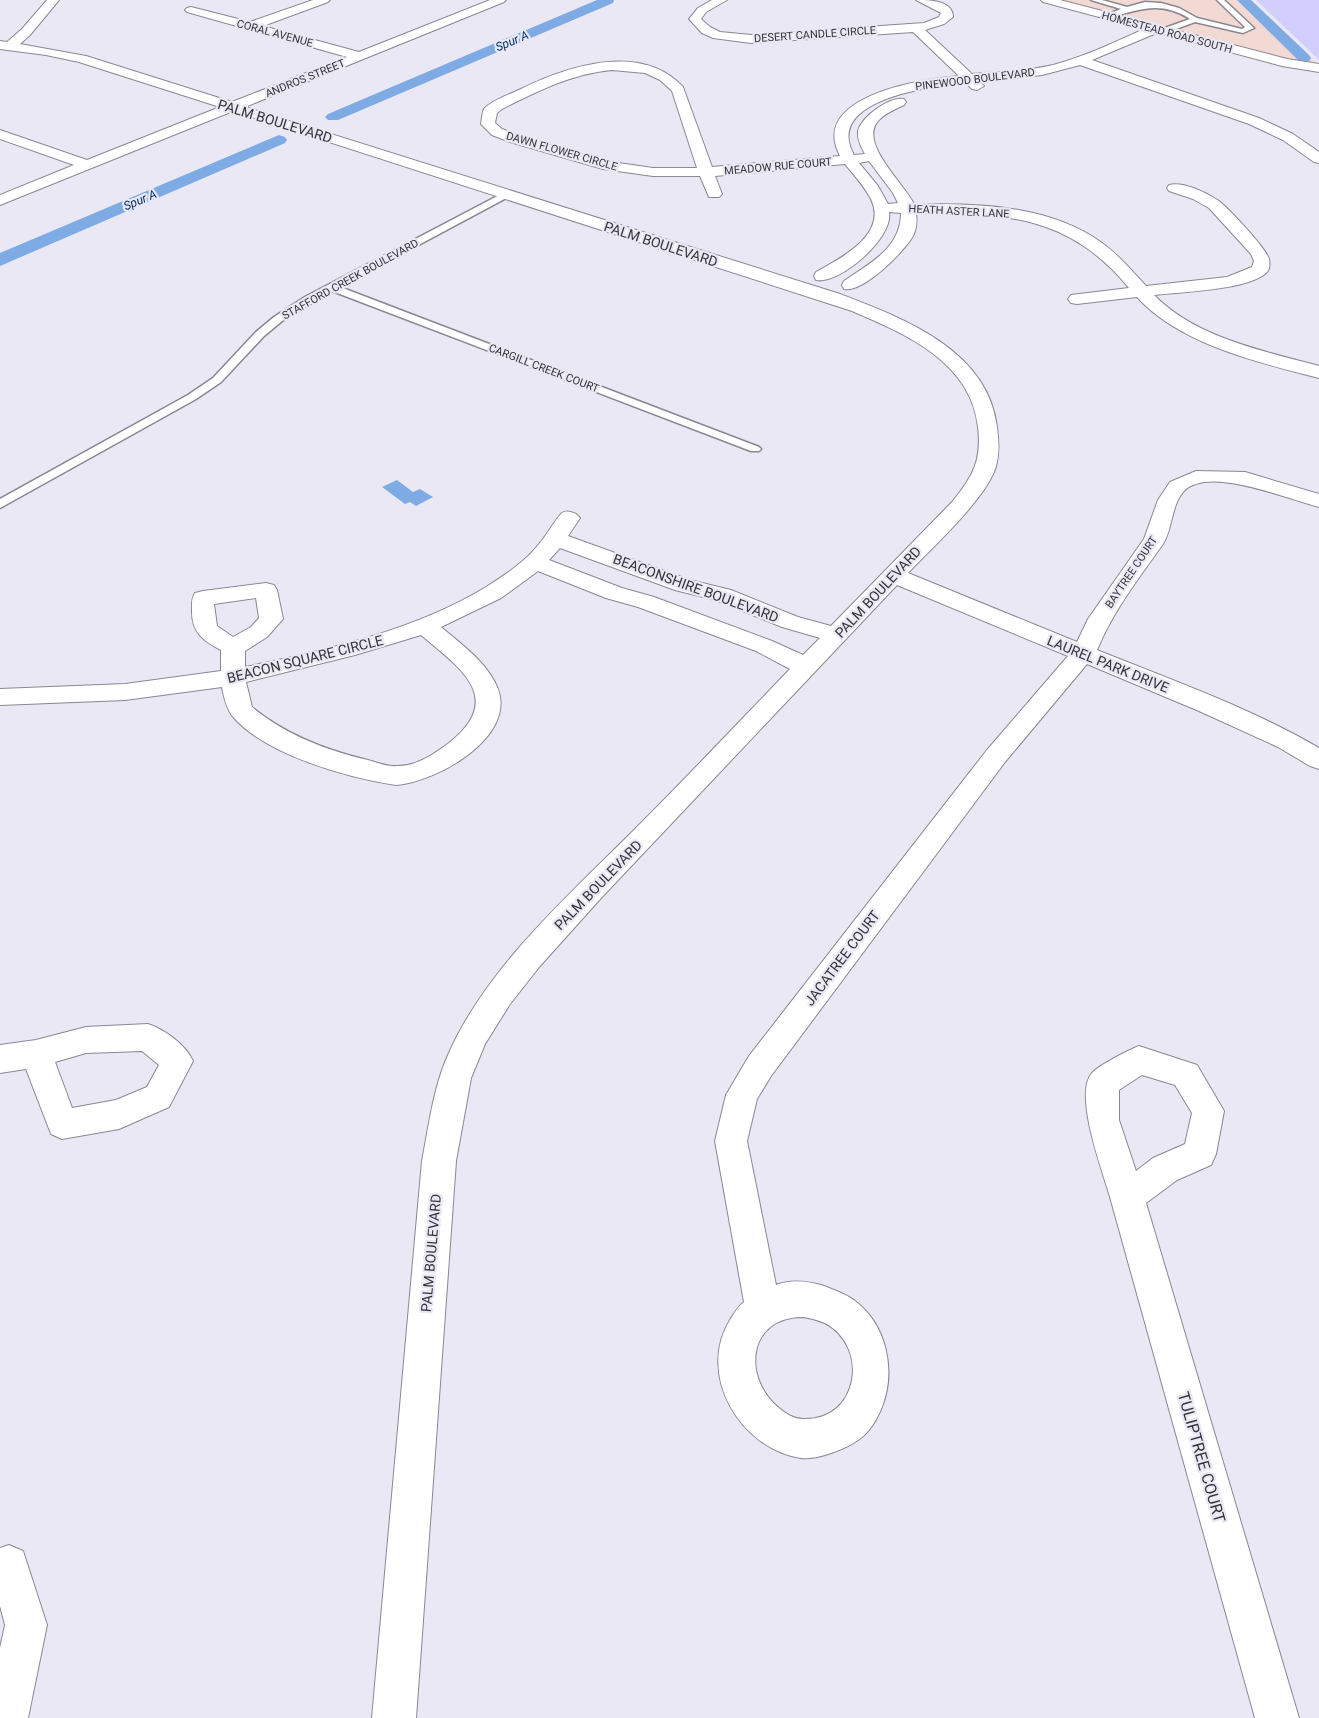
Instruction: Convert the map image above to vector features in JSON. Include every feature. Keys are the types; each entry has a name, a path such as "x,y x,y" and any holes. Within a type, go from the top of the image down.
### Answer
{"street":[{"path":"6,45 26,32 53,0"},
{"path":"251,26 324,0"},
{"name":"ANDROS STREET","path":"0,200 500,0"},
{"name":"DESERT CANDLE CIRCLE","path":"721,0 702,10 695,19 706,30 717,35 733,38 770,38 916,28 930,26 947,17 947,12 941,7 922,0"},
{"name":"HOMESTEAD ROAD SOUTH","path":"1047,0 1111,11 1165,31 1286,63 1319,68"},
{"name":"CORAL AVENUE","path":"191,10 359,56"},
{"path":"916,28 974,82"},
{"name":"PINEWOOD BOULEVARD","path":"910,208 904,196 873,158 868,149 865,136 871,121 877,114 906,99 974,82 1042,71 1081,61 1165,31"},
{"name":"PINEWOOD BOULEVARD","path":"883,208 877,195 849,160 842,148 840,134 844,123 857,108 900,89 922,84 1048,79 1100,66 1165,31"},
{"name":"PALM BOULEVARD","path":"6,45 82,59 842,301 898,323 930,342 955,363 976,387 985,404 990,423 989,454 985,469 978,482 960,505 512,976 487,1012 455,1078 439,1161 394,1718"},
{"path":"1081,61 1217,106 1272,129 1300,145 1319,159"},
{"name":"HOMESTEAD ROAD SOUTH","path":"1286,63 1301,71 1319,76"},
{"name":"DAWN FLOWER CIRCLE","path":"604,67 647,70 669,79 678,90 706,172 653,172 603,165 497,132 488,124 488,118 490,111 497,106 566,73 604,67"},
{"path":"1217,106 1234,99"},
{"path":"0,134 86,165"},
{"name":"MEADOW RUE COURT","path":"714,194 706,172 873,158"},
{"path":"1076,299 1228,282 1246,278 1260,270 1262,261 1258,252 1214,205 1198,196 1174,188"},
{"path":"822,276 853,256 875,236 881,224 883,208"},
{"name":"HEATH ASTER LANE","path":"883,208 962,209 1016,214 1057,225 1077,234 1105,253 1159,309 1187,328 1214,340 1319,372"},
{"path":"850,285 897,247 909,228 910,208"},
{"path":"853,256 878,263"},
{"name":"BAYTREE COURT","path":"1082,654 1096,624 1155,539 1168,500 1177,486 1196,477 1245,478 1319,502"},
{"name":"BEACON SQUARE CIRCLE","path":"0,697 84,695 165,688 232,678 388,639 425,626 486,596 535,562 556,539 569,518"},
{"name":"BEACONSHIRE BOULEVARD","path":"556,539 683,585 723,595 790,622 837,635"},
{"path":"535,562 614,594 646,602 764,646 805,666"},
{"name":"LAUREL PARK DRIVE","path":"893,575 1246,721 1319,760"},
{"path":"233,646 232,678 242,712 266,731 300,749 352,767 397,776 424,771 451,753 477,730 488,710 485,685 480,678 451,647 425,626"},
{"name":"JACATREE COURT","path":"763,1309 731,1141 742,1095 760,1066 996,756 1082,654"},
{"path":"0,1059 36,1054"},
{"name":"TULIPTREE COURT","path":"1127,1197 1277,1718"},
{"path":"0,1568 9,1564 26,1625 6,1718"}],"lane":[{"path":"1094,0 1111,11 1129,9 1140,4 1152,4 1190,15 1195,20 1242,31 1250,28 1220,0"},
{"path":"1111,11 1126,0"},
{"path":"1111,11 1129,9"},
{"path":"1165,31 1195,20"},
{"name":"STAFFORD CREEK BOULEVARD","path":"0,504 217,380 260,334 278,319 332,287 507,194"},
{"name":"CARGILL CREEK COURT","path":"332,287 755,449"}],"shaded area":[{"path":"1057,0 1251,0 1319,65 1258,53"},
{"path":"1256,0 1319,0 1319,60"},
{"path":"397,480 413,492 420,489 433,497 416,506 410,502 405,504 382,487"}],"waterway":[{"name":"Spur A","path":"333,117 608,0"},
{"path":"1243,0 1304,58"},
{"name":"Spur A","path":"0,260 279,140"}]}
